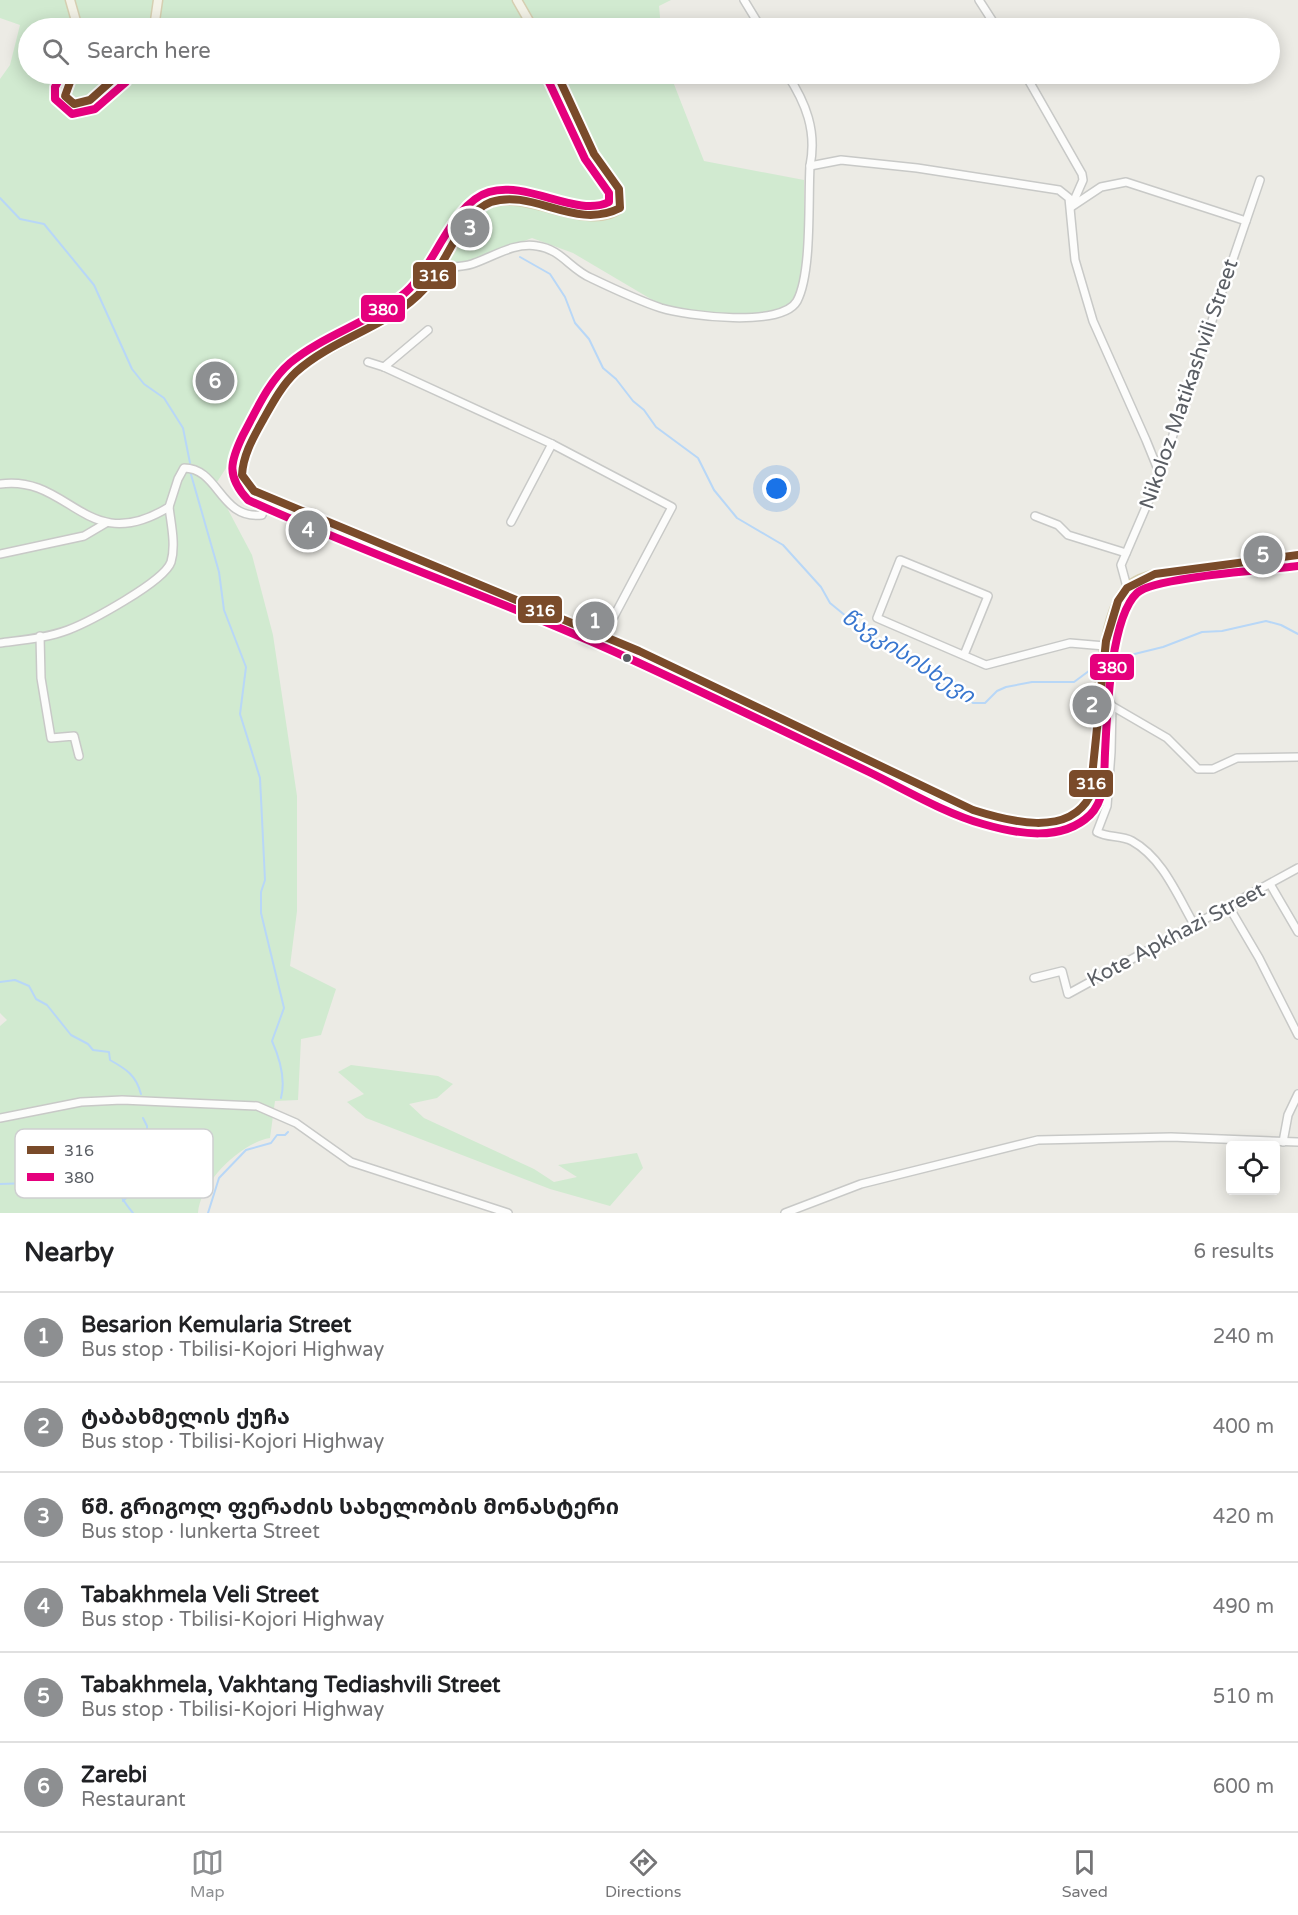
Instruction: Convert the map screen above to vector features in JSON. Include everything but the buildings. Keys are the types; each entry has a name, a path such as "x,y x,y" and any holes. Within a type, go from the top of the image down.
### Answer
{"main road":[{"path":"70,0 75,18"},
{"path":"155,18 158,0"},
{"path":"517,0 527,18"},
{"path":"68,84 65,90 66,96 74,104 90,100 108,84"},
{"path":"562,84 594,154 619,189 620,208 607,216 591,216 519,201 489,203 470,221 441,268 424,289 398,311 313,360 287,382 243,462 242,475 247,484 268,497 639,651 965,806 1001,820 1023,822 1065,818 1083,808 1089,799 1094,774 1105,646 1118,601 1127,588 1140,578 1155,573 1298,555"}],"street":[{"path":"744,0 755,18"},
{"path":"980,0 991,18"},
{"path":"441,268 472,264 497,253 534,245 563,255 584,275 660,308 686,314 771,316 795,304 801,292 805,268 813,130 806,109 792,84"},
{"path":"1031,84 1082,174 1083,180 1071,207"},
{"path":"810,166 841,160 996,179 1059,190 1069,198 1075,261 1093,321 1146,440 1159,472 1158,479"},
{"name":"Nikoloz Matikashvili Street","path":"1127,588 1121,565 1158,479 1260,180"},
{"path":"1071,207 1101,187 1126,182 1246,221"},
{"path":"384,367 428,330"},
{"path":"368,362 384,367 552,444 672,507 603,637"},
{"path":"511,522 552,444"},
{"path":"0,643 67,630 100,615 159,577 170,564 174,549 169,507 184,468 192,468 204,475 225,502 249,515 262,516 268,497"},
{"path":"0,484 31,483 77,512 106,523 136,522 169,507"},
{"path":"1035,516 1058,525 1068,535 1126,553"},
{"path":"0,554 84,536 106,523"},
{"path":"964,656 988,596 900,561 877,618 964,656 986,665 1070,643 1105,646"},
{"path":"40,636 41,678 51,738 74,736 79,756"},
{"path":"1101,685 1112,706 1110,790 1107,806 1097,832 1104,836 1130,840 1152,854 1195,926"},
{"path":"1112,706 1167,738 1198,769 1213,769 1237,758 1298,757"},
{"name":"Kote Apkhazi Street","path":"1034,978 1062,971 1068,994 1298,868"},
{"path":"1270,884 1298,932"},
{"path":"1228,907 1259,958 1298,1035"},
{"path":"1282,1142 1288,1115 1298,1094"},
{"path":"0,1118 81,1102 122,1100 257,1106 296,1123 351,1162 508,1213"},
{"path":"0,1113 11,1117"},
{"path":"785,1213 861,1184 1038,1140 1171,1137 1298,1142"}],"green space":[{"path":"0,0 671,0 659,6 660,18 18,18 18,24 0,18"},
{"path":"18,33 18,84 674,84 704,161 804,180 804,268 800,291 793,304 771,315 713,314 661,305 573,253 532,238 460,265 292,367 215,485 252,555 273,635 297,796 297,911 290,966 336,989 321,1035 301,1039 298,1100 275,1101 270,1138 258,1141 246,1148 213,1178 213,1129 15,1129 15,1198 202,1198 198,1213 0,1213 0,1026 7,1020 0,1013 0,79 10,65"},
{"path":"351,1065 438,1076 453,1084 437,1098 409,1104 424,1118 534,1169 554,1182 577,1177 558,1165 637,1153 643,1168 610,1206 550,1189 366,1118 347,1102 364,1094 338,1072"}],"waterway":[{"path":"0,198 20,219 44,224 94,285 132,369 144,384 164,398 183,428 190,463"},
{"name":"წავკისისხევი","path":"520,257 550,274 565,297 575,323 589,339 603,368 644,410 656,427 698,458 714,490 737,518 783,545 821,587 830,603 869,635 889,648 929,665 954,681 958,689 973,703 985,703 997,691 1006,687 1032,682 1074,682 1101,662"},
{"path":"190,471 219,572 224,610 246,667 240,714 260,778 265,880 261,892 261,913 284,1008 272,1041 281,1069 283,1084 281,1098"},
{"name":"წავკისისხევი","path":"1106,661 1163,647 1202,632 1222,631 1266,621 1281,625 1298,634"},
{"path":"0,982 15,980 29,986 36,999 47,1005 71,1035 88,1044 93,1050 109,1052 110,1060 130,1073 141,1094"},
{"path":"143,1118 147,1129"},
{"path":"213,1197 219,1178 246,1150 271,1143 277,1135 285,1135 288,1132"},
{"path":"0,1184 15,1184"},
{"path":"122,1198 133,1213"},
{"path":"123,1201 126,1198"},
{"path":"208,1213 213,1198"}],"transit line":[{"name":"380","path":"57,84 55,99 72,114 95,109 124,84"},
{"name":"316","path":"69,84 65,96 74,104 90,100 108,84"},
{"name":"380","path":"550,84 585,159 609,193 609,202 596,206 582,206 535,194 504,190 489,192 476,198 454,222 426,267 406,292 378,312 318,344 282,370 264,397 235,453 233,476 248,500 589,640 954,814 996,828 1024,833 1053,832 1079,824 1090,815 1099,802 1104,778 1109,693 1116,645 1121,623 1128,606 1137,593 1148,587 1188,578 1298,566"},
{"name":"316","path":"562,84 594,154 619,189 620,208 603,214 587,215 570,213 523,200 507,199 491,202 480,208 462,228 433,278 411,301 396,313 311,360 286,383 256,433 244,460 242,475 254,491 639,651 973,810 1036,823 1053,822 1067,817 1080,809 1090,796 1106,641 1118,601 1127,588 1155,574 1298,555"}],"place":[{"name":"წმ. გრიგოლ ფერაძის სახელობის მონასტერი","path":"470,228"},
{"name":"Zarebi","path":"215,381"},
{"name":"Tabakhmela Veli Street","path":"308,530"},
{"name":"Tabakhmela, Vakhtang Tediashvili Street","path":"1263,555"},
{"name":"Besarion Kemularia Street","path":"595,621"},
{"name":"ტაბახმელის ქუჩა","path":"1092,705"}]}
